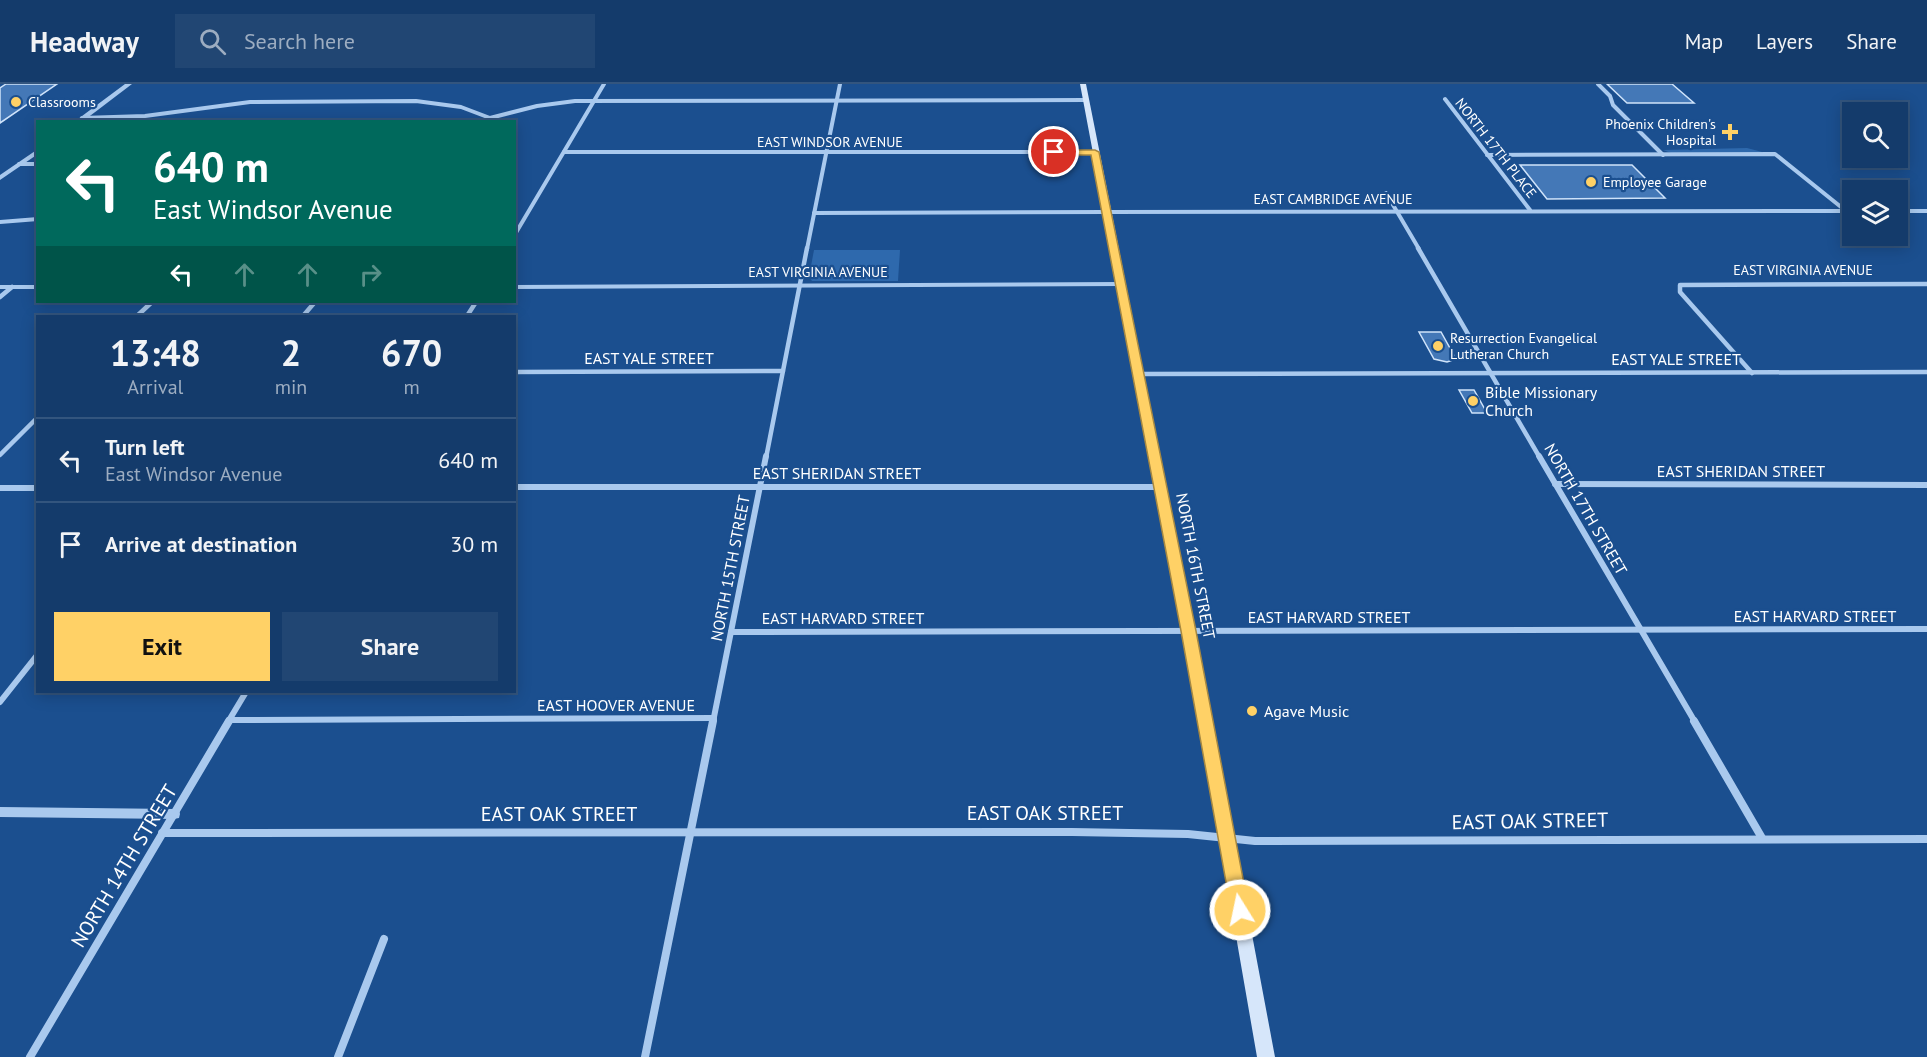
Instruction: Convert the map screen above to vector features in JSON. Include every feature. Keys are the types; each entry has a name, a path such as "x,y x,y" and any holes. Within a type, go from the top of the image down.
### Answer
{"main road":[{"name":"NORTH 16TH STREET","path":"1083,84 1137,374 1189,631 1266,1057"}],"street":[{"path":"80,120 129,84"},
{"path":"516,233 604,84"},
{"name":"NORTH 15TH STREET","path":"645,1057 840,84"},
{"path":"1598,84 1610,96 1613,105 1663,155"},
{"name":"NORTH 17TH PLACE","path":"1444,99 1530,210"},
{"path":"80,120 145,116 250,102 416,101 461,107 491,120 554,103 594,101 1086,100"},
{"path":"0,178 36,152"},
{"name":"EAST WINDSOR AVENUE","path":"564,152 1095,152"},
{"path":"1487,155 1775,154 1842,206"},
{"path":"19,164 36,164"},
{"name":"NORTH 17TH STREET","path":"1386,194 1762,838"},
{"name":"EAST CAMBRIDGE AVENUE","path":"814,213 1842,211"},
{"path":"1908,211 1927,211"},
{"path":"0,222 36,219"},
{"name":"EAST VIRGINIA AVENUE","path":"1752,373 1680,292 1680,285 1927,284"},
{"name":"EAST VIRGINIA AVENUE","path":"516,287 1121,285"},
{"path":"0,287 36,287"},
{"path":"0,297 12,287"},
{"path":"138,315 151,303"},
{"path":"304,315 314,303"},
{"name":"EAST YALE STREET","path":"516,372 783,371"},
{"name":"EAST YALE STREET","path":"1137,374 1927,372"},
{"path":"0,455 36,419"},
{"name":"EAST SHERIDAN STREET","path":"1555,484 1927,485"},
{"name":"EAST SHERIDAN STREET","path":"516,487 1160,486"},
{"path":"0,488 36,488"},
{"name":"EAST HARVARD STREET","path":"731,632 1927,629"},
{"path":"0,702 36,657"},
{"name":"NORTH 14TH STREET","path":"30,1057 245,693"},
{"name":"EAST HOOVER AVENUE","path":"229,720 714,718"},
{"path":"0,812 174,814"},
{"name":"EAST OAK STREET","path":"162,833 1072,832 1188,834 1256,841 1404,842 1762,838 1927,839"},
{"path":"338,1057 384,939"}],"shaded area":[{"path":"1747,148 1762,152 1671,153 1663,150"},
{"path":"814,250 900,250 898,281 812,281 809,277"}],"building":[{"name":"Classrooms","path":"6,84 57,84 0,123 0,88"},
{"path":"1607,84 1672,84 1694,103 1627,103"},
{"name":"Employee Garage","path":"1520,165 1632,165 1665,198 1547,199"},
{"name":"Resurrection Evangelical Lutheran Church","path":"1419,332 1441,332 1456,359 1447,362 1434,359"},
{"name":"Bible Missionary Church","path":"1459,390 1474,390 1487,413 1472,413"}],"place":[{"name":"Classrooms","path":"16,102"},
{"name":"Phoenix Children's Hospital","path":"1730,132"},
{"name":"Employee Garage","path":"1591,182"},
{"name":"Resurrection Evangelical Lutheran Church","path":"1438,346"},
{"name":"Bible Missionary Church","path":"1473,401"},
{"name":"Agave Music","path":"1252,711"}],"route":[{"path":"1054,152 1095,152 1189,631 1240,910"}]}
